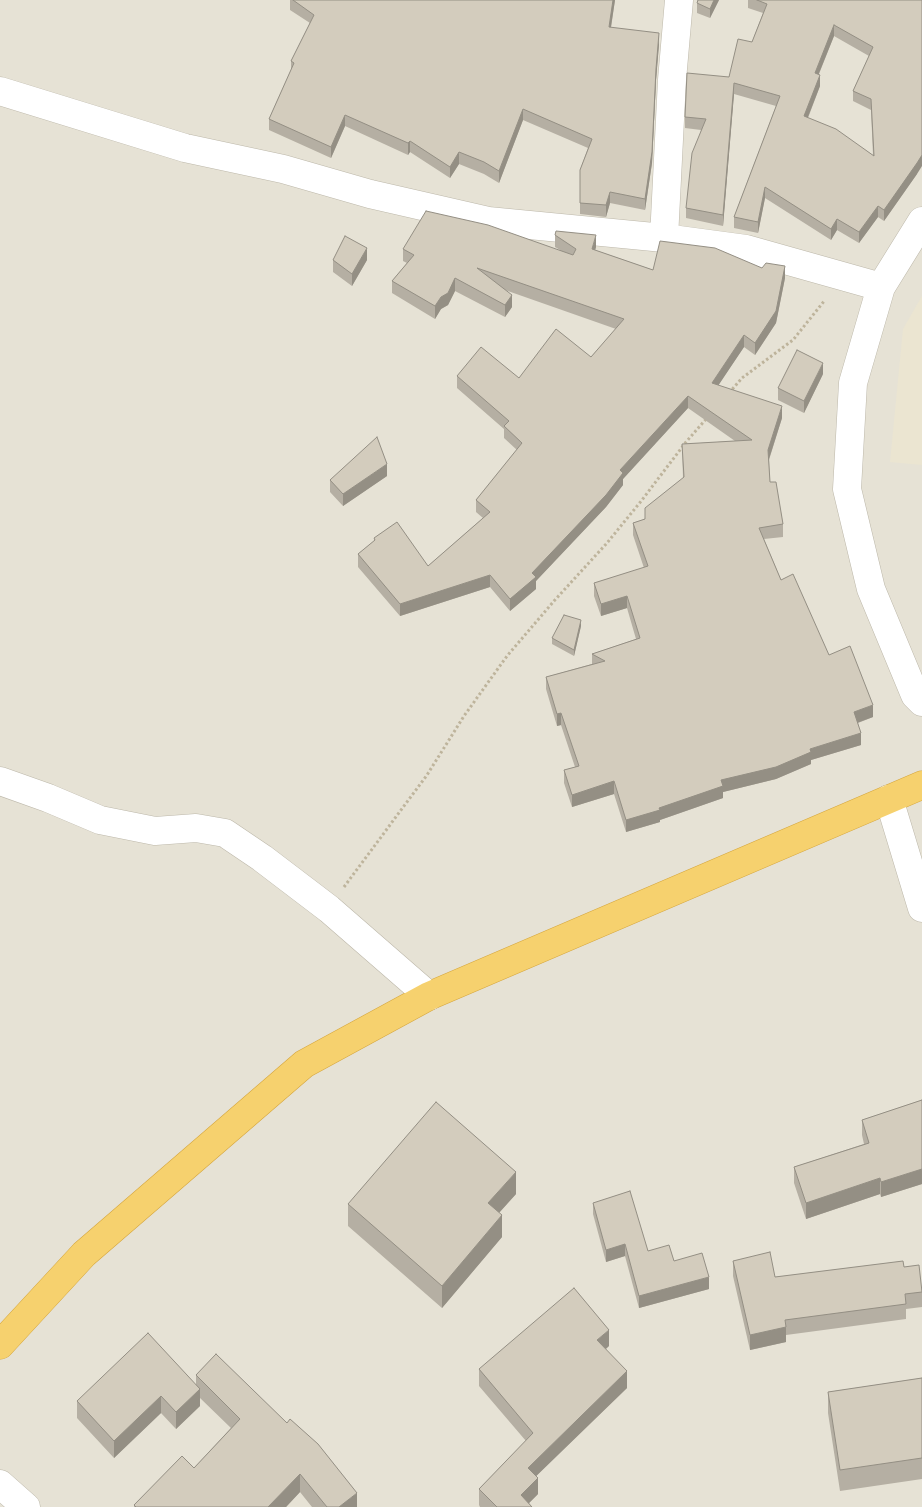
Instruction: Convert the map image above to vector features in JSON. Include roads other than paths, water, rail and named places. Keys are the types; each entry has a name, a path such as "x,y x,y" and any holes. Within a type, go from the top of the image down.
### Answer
{"highway":[{"path":"0,1345 84,1254 304,1064 428,996 922,785"}],"street":[{"path":"664,238 672,80 679,0"},
{"path":"0,91 185,148 283,169 370,194 488,221 664,238 746,249 881,287"},
{"path":"922,221 881,287 853,383 847,489 871,589 915,695 922,702"},
{"path":"0,781 48,798 100,820 155,831 196,828 225,833 262,858 329,909 428,996"},
{"path":"889,800 922,908"},
{"path":"0,1484 26,1507"}]}
